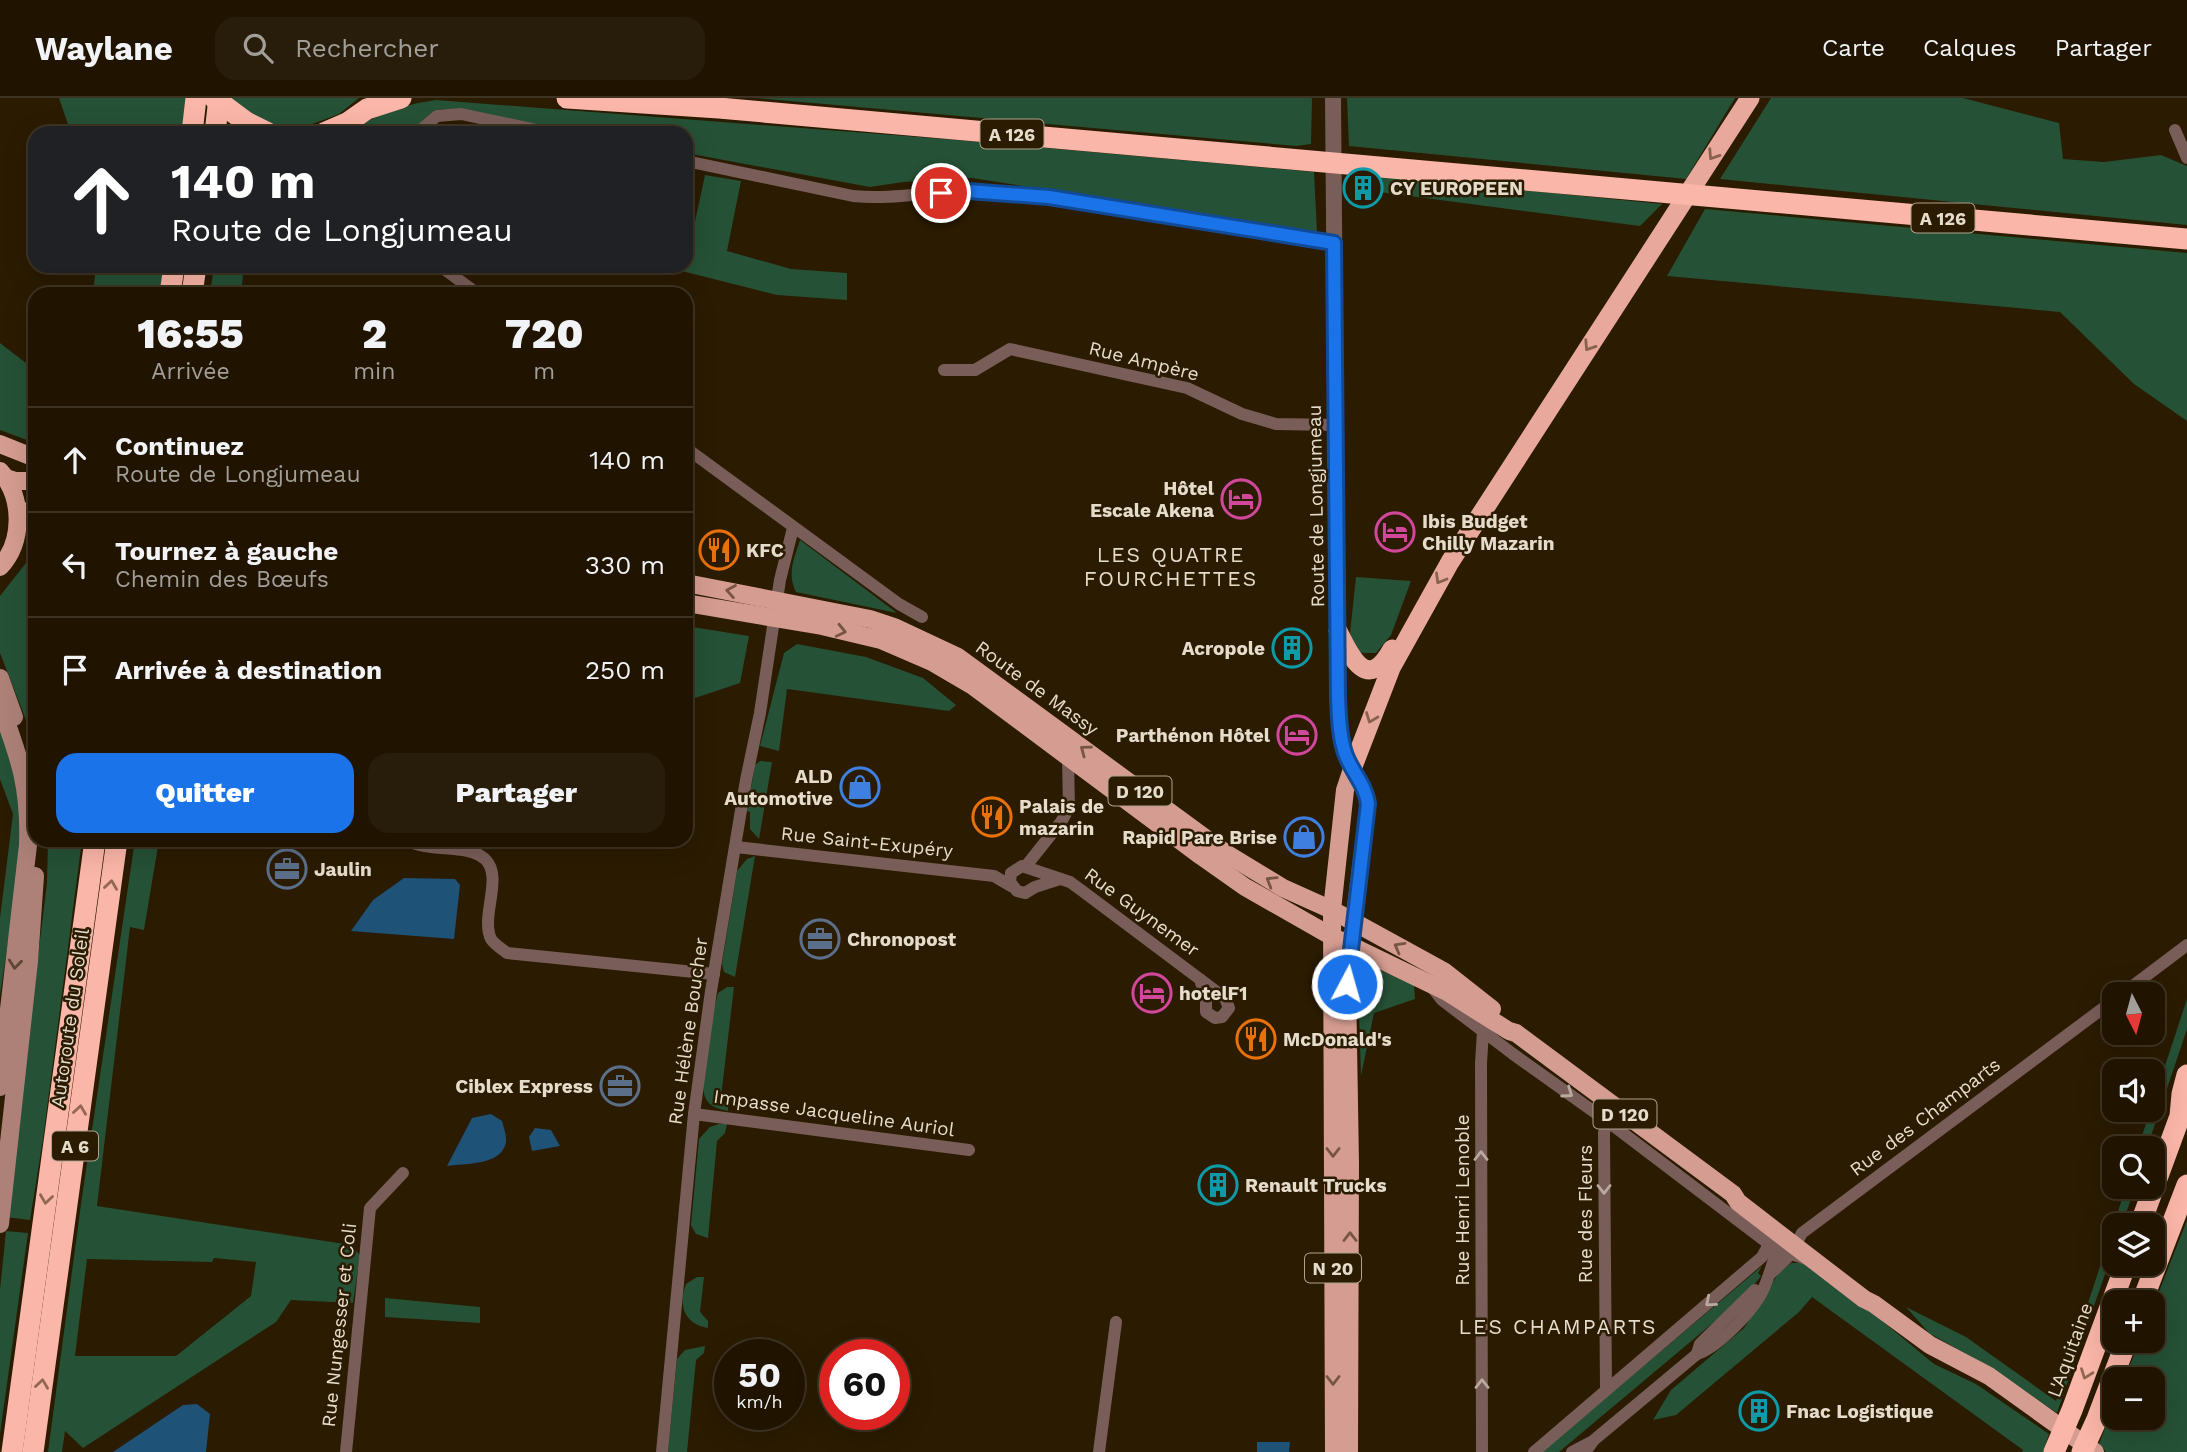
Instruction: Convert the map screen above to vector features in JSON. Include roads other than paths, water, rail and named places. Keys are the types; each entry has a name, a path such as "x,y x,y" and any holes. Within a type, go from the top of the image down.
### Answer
{"highway":[{"path":"193,126 196,98"},
{"path":"214,98 254,126"},
{"path":"216,126 219,98"},
{"path":"340,126 371,104 401,98"},
{"name":"A 126","path":"567,98 719,108 1305,158"},
{"name":"A 126","path":"685,98 1358,163 2180,236"},
{"path":"1338,631 1352,660 1367,669 1384,664 1393,648 1405,641 1463,541 1750,98"},
{"name":"N 20","path":"1352,769 1391,668 1405,641"},
{"name":"Autoroute du Soleil","path":"12,1452 94,847"},
{"name":"Autoroute du Soleil","path":"33,1452 116,847"},
{"path":"2144,1213 2183,1110 2182,1094 2187,1075"},
{"path":"2147,1290 2187,1185"},
{"name":"L'Aquitaine","path":"2054,1452 2122,1276"},
{"path":"2082,1452 2122,1353"}],"main road":[{"path":"0,444 28,455"},
{"path":"3,474 16,481 28,481"},
{"path":"0,567 14,545 18,526 16,500 3,474"},
{"path":"18,526 28,514"},
{"name":"Route de Massy","path":"693,584 870,619 894,627 958,657 1227,854 1283,888 1332,910 1445,972 1482,1000 1513,1027 1516,1033"},
{"name":"Route de Massy","path":"693,604 881,640 932,662 973,686 1245,887 1331,936 1430,984 1508,1031 1516,1033"},
{"path":"0,678 28,755"},
{"path":"0,705 21,761 28,806"},
{"name":"N 20","path":"1349,1452 1341,1085 1331,936 1343,799 1352,769"},
{"path":"0,1087 28,845"},
{"path":"0,1224 30,961 38,847"},
{"name":"N 20","path":"1334,1452 1341,1085 1353,922"},
{"name":"D 120","path":"1516,1033 1733,1194 1742,1197 1794,1246 1867,1294 1874,1304 1930,1345 1989,1376 2095,1452"},
{"path":"1733,1194 1773,1240 1794,1246 1874,1304"},
{"path":"1327,1452 1333,1431"}],"street":[{"name":"Route de Longjumeau","path":"1333,98 1338,631 1341,735 1352,769"},
{"path":"425,126 437,117 461,114 518,126"},
{"path":"2175,130 2187,158"},
{"path":"693,162 853,196 881,199 968,191 1027,195 1334,243"},
{"path":"450,273 468,287"},
{"name":"Rue Ampère","path":"944,370 975,370 1010,349 1187,388 1242,414 1276,424 1335,425"},
{"path":"693,453 899,604 922,617"},
{"path":"774,618 793,528"},
{"name":"Rue Hélène Boucher","path":"662,1452 694,1114 714,974 774,618"},
{"path":"1024,868 1037,880 1035,887 1029,892 1021,893 1011,886 1010,877 1024,868 1069,808 1069,758"},
{"name":"N 20","path":"1352,769 1363,786 1368,804 1353,922"},
{"path":"434,847 472,852 484,858 491,866 493,879 488,923 491,939 507,953 714,974"},
{"name":"Rue Saint-Exupéry","path":"736,847 994,876 1024,868"},
{"name":"Rue Guynemer","path":"1024,868 1060,879 1082,890 1223,996"},
{"name":"Rue Saint-Exupéry","path":"994,876 1011,886"},
{"name":"Rue Guynemer","path":"1035,887 1060,879"},
{"path":"2138,982 2187,945"},
{"name":"Rue Guynemer","path":"1200,979 1206,1000"},
{"name":"Route de Massy","path":"1430,984 1442,1000 1513,1054 1773,1240"},
{"path":"1212,995 1223,996 1229,1008 1225,1015 1219,1018 1208,1015 1206,1000 1212,995"},
{"name":"Rue des Champarts","path":"1767,1277 1794,1246 2102,1009"},
{"name":"Rue Henri Lenoble","path":"1482,1452 1483,1031"},
{"path":"0,1119 14,1100"},
{"name":"Impasse Jacqueline Auriol","path":"694,1114 969,1150"},
{"name":"Rue des Fleurs","path":"1606,1390 1604,1133 1607,1121"},
{"name":"Rue Nungesser et Coli","path":"346,1452 370,1208 403,1173"},
{"path":"1534,1452 1762,1257 1773,1240"},
{"name":"Rue des Champarts","path":"1572,1452 1594,1440 1697,1354 1707,1350 1740,1320 1763,1289 1773,1240"},
{"path":"1098,1452 1116,1322"},
{"name":"Rue des Champarts","path":"1585,1452 1594,1440"}],"water":[{"path":"404,878 455,879 460,885 454,939 351,931 373,900"},
{"path":"491,1114 502,1121 506,1141 503,1150 490,1160 447,1166 472,1118"},
{"path":"535,1128 551,1130 560,1146 532,1151 529,1137"},
{"path":"197,1404 210,1414 206,1452 113,1452 183,1405"},
{"path":"1257,1442 1290,1442 1289,1452 1257,1452"}],"place":[{"name":"CY EUROPEEN","path":"1363,188"},
{"name":"Hôtel Escale Akena","path":"1241,499"},
{"name":"Ibis Budget Chilly Mazarin","path":"1395,532"},
{"name":"KFC","path":"719,550"},
{"name":"Acropole","path":"1292,648"},
{"name":"Parthénon Hôtel","path":"1297,735"},
{"name":"ALD Automotive","path":"860,787"},
{"name":"Palais de mazarin","path":"992,817"},
{"name":"Rapid Pare Brise","path":"1304,837"},
{"name":"Jaulin","path":"287,869"},
{"name":"Chronopost","path":"820,939"},
{"name":"hotelF1","path":"1152,993"},
{"name":"McDonald's","path":"1256,1039"},
{"name":"Ciblex Express","path":"620,1086"},
{"name":"Renault Trucks","path":"1218,1185"},
{"name":"Fnac Logistique","path":"1759,1411"}],"district":[{"name":"LES QUATRE FOURCHETTES","path":"1171,566"},
{"name":"LES CHAMPARTS","path":"1558,1326"}]}
